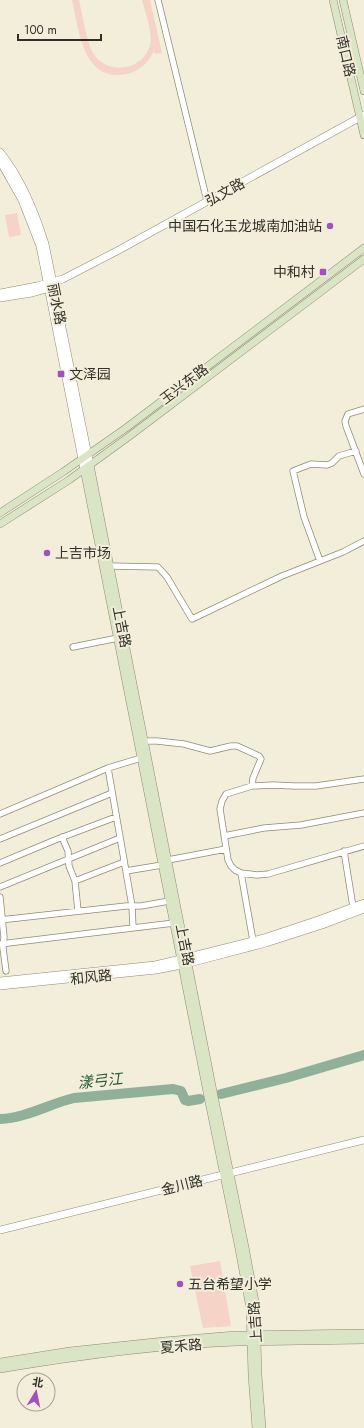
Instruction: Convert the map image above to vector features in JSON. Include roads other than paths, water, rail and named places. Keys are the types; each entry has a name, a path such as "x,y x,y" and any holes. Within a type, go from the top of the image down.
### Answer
{"main road":[{"name":"南口路","path":"333,0 362,116 364,135"},
{"name":"南口路","path":"343,0 364,91"},
{"name":"玉兴东路","path":"0,513 85,457 168,397 364,248"},
{"name":"玉兴东路","path":"0,524 87,467 174,404 364,259"},
{"name":"上吉路","path":"87,467 110,566 144,741 184,962 227,1174 245,1248 256,1307 252,1375 256,1428"},
{"name":"上吉路","path":"87,467 141,758 165,862 174,924 184,962"},
{"name":"夏禾路","path":"0,1362 135,1343 364,1333"},
{"name":"上吉路","path":"254,1338 262,1428"},
{"name":"夏禾路","path":"0,1369 136,1350 254,1338 364,1340"}],"street":[{"path":"158,0 207,201"},
{"name":"弘文路","path":"0,298 32,293 64,279 362,116"},
{"name":"丽水路","path":"0,152 18,180 31,206 45,244 51,285 87,467"},
{"name":"丽水路","path":"0,161 14,183 31,220 51,285"},
{"name":"弘文路","path":"0,293 51,285"},
{"path":"364,409 348,414 345,420 351,441 364,474"},
{"path":"320,561 304,517 293,471 311,464 327,465 332,463 339,456 356,451"},
{"path":"110,566 158,567 166,577 192,619 282,576 351,549 364,541"},
{"path":"73,647 118,638"},
{"path":"144,741 157,740 184,744 210,751 231,746 241,748 259,756 261,759 253,778 252,786"},
{"path":"0,814 108,768 141,758"},
{"path":"108,768 132,906 133,928"},
{"path":"364,779 316,786 252,786 226,794 220,809 228,860 231,866 241,873 256,875 268,874 364,846"},
{"path":"0,839 112,793"},
{"path":"224,836 264,828 301,825 364,813"},
{"path":"0,864 62,837 116,817"},
{"path":"62,837 68,851 69,866 75,882 78,911"},
{"path":"0,887 120,838"},
{"path":"126,871 226,849"},
{"path":"344,851 353,907"},
{"path":"75,882 124,862"},
{"path":"241,873 253,941"},
{"path":"0,897 1,920 4,937 2,944 6,971"},
{"path":"1,920 78,911 141,906 170,901"},
{"path":"184,962 293,929 364,902"},
{"path":"184,962 266,944 364,909"},
{"path":"2,944 174,924"},
{"name":"和风路","path":"0,980 184,962"},
{"name":"和风路","path":"0,986 156,970 184,962"},
{"name":"金川路","path":"0,1230 364,1140"}],"waterway":[{"name":"漾弓江","path":"221,1094 286,1078 364,1055"},
{"name":"漾弓江","path":"0,1119 19,1116 74,1098 173,1089 181,1091 185,1100 200,1099"}],"place":[{"name":"中国石化玉龙城南加油站","path":"330,226"},
{"name":"中和村","path":"323,272"},
{"name":"文泽园","path":"61,374"},
{"name":"上吉市场","path":"47,553"},
{"name":"五台希望小学","path":"180,1284"}]}
